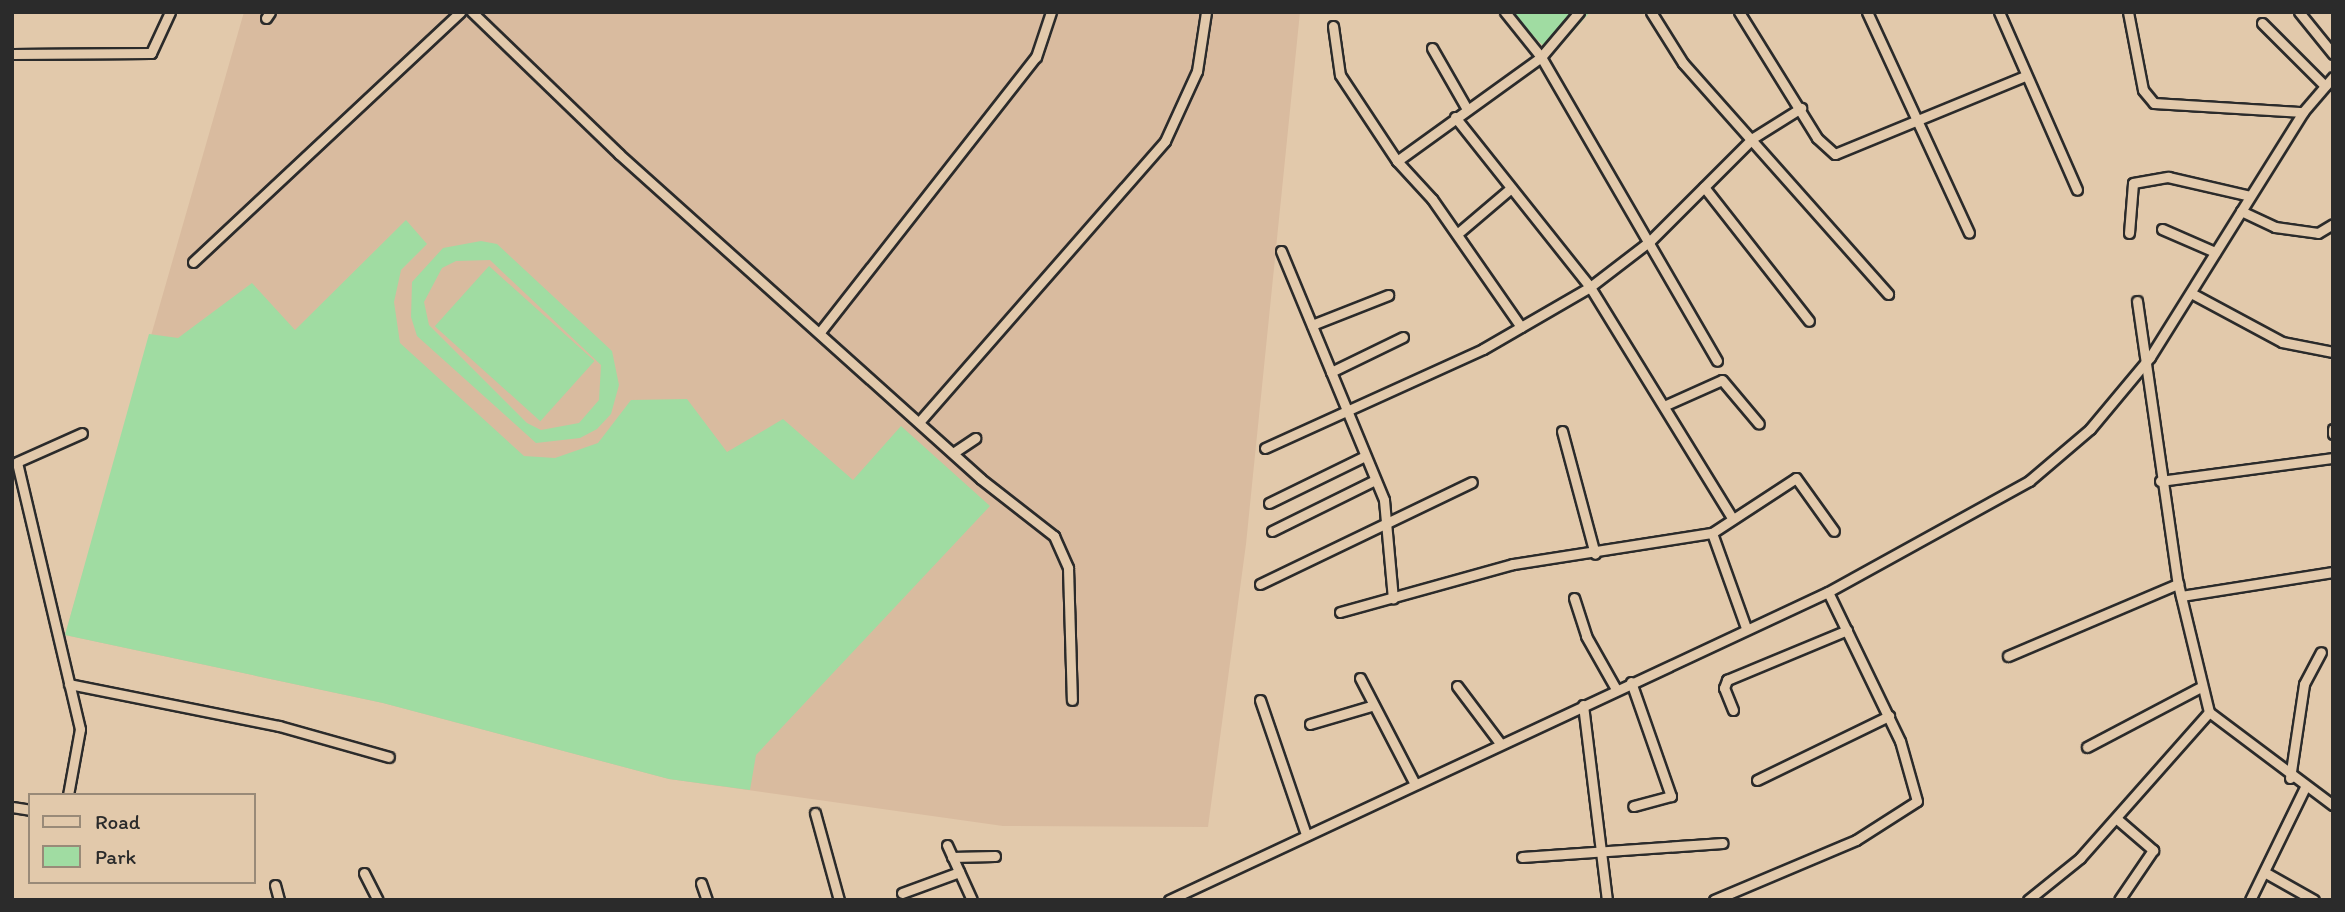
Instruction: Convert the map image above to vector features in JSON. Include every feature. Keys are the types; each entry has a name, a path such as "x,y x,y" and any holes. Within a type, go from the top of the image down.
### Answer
{"street":[{"path":"12,54 151,53 170,12"},
{"path":"193,262 460,12"},
{"path":"472,12 619,153 1065,550 1072,700"},
{"path":"820,332 1037,57 1051,12"},
{"path":"920,421 1165,141 1197,71 1206,12"},
{"path":"1505,12 1541,57 1650,241 1717,361"},
{"path":"1397,161 1541,57 1579,12"},
{"path":"1651,12 1683,64 1753,138 1888,294"},
{"path":"1739,12 1826,151 1835,154 1915,125 2025,76"},
{"path":"1867,12 1915,125 1969,233"},
{"path":"1998,12 2077,190"},
{"path":"2128,12 2143,90 2154,103 2303,112"},
{"path":"2299,12 2333,54"},
{"path":"2262,23 2325,86"},
{"path":"1334,26 1340,75 1397,161 1457,234 1521,327"},
{"path":"1433,48 1467,109"},
{"path":"1169,900 1746,628 1828,592 2029,481 2090,429 2150,357 2303,112 2333,77"},
{"path":"1265,448 1347,413 1521,327 1590,287 1650,241 1753,138 1801,108"},
{"path":"1455,117 1590,287 1666,405 1684,448 1731,516"},
{"path":"2129,233 2133,183 2168,177 2250,195"},
{"path":"1703,187 1809,321"},
{"path":"1457,234 1511,188"},
{"path":"2241,211 2275,227 2318,233 2333,224"},
{"path":"2161,229 2215,252"},
{"path":"1281,251 1375,480 1388,521 1393,599"},
{"path":"2191,293 2283,342 2333,352"},
{"path":"1312,326 1388,295"},
{"path":"2137,301 2150,357 2160,481 2180,596 2209,712 2290,778 2333,805"},
{"path":"1331,372 1403,337"},
{"path":"1666,405 1721,380 1759,424"},
{"path":"1563,431 1595,554"},
{"path":"68,793 80,729 17,462 82,433"},
{"path":"953,453 975,438"},
{"path":"1269,503 1365,456"},
{"path":"2160,481 2333,458"},
{"path":"1340,612 1513,564 1595,554 1712,533 1731,516 1801,478 1834,531"},
{"path":"1272,531 1375,480"},
{"path":"1260,584 1472,482"},
{"path":"1712,533 1746,628"},
{"path":"2180,596 2333,572"},
{"path":"2008,656 2178,584"},
{"path":"1714,900 1856,840 1912,808 1918,787 1889,716 1828,592"},
{"path":"1574,598 1586,636 1616,689"},
{"path":"1733,710 1724,688 1727,680 1847,629"},
{"path":"2290,778 2304,684 2321,652"},
{"path":"1360,678 1371,706 1415,784"},
{"path":"1631,682 1671,796 1633,806"},
{"path":"69,684 279,726 388,757"},
{"path":"1457,687 1500,743"},
{"path":"2087,747 2202,687"},
{"path":"1260,701 1306,834"},
{"path":"1583,705 1598,849 1607,900"},
{"path":"1310,724 1371,706"},
{"path":"2028,900 2117,819 2209,712"},
{"path":"1757,780 1889,716"},
{"path":"2250,900 2266,873 2305,787"},
{"path":"815,813 839,900"},
{"path":"2117,819 2153,850 2119,900"},
{"path":"1522,857 1598,849 1723,843"},
{"path":"947,845 971,900"},
{"path":"952,856 995,856"},
{"path":"902,893 959,872"},
{"path":"364,873 378,900"},
{"path":"2266,873 2314,900"},
{"path":"701,883 707,900"},
{"path":"275,885 279,900"}],"shaded area":[{"path":"244,12 1300,12 1246,544 1208,827 1003,826 669,779 383,703 65,635"}],"green space":[{"path":"1510,12 1590,12 1552,55"},
{"path":"406,220 427,244 401,270 394,302 400,343 524,456 555,458 598,443 631,400 687,399 727,452 783,419 853,480 901,426 990,506 756,755 750,790 669,779 383,703 65,635 149,334 178,338 252,283 295,330"},
{"path":"481,241 497,244 612,351 619,385 611,414 597,429 580,438 536,443 417,336 411,317 412,282 443,248","holes":["490,260 601,365 599,400 579,423 541,430 527,423 429,325 424,302 442,268 456,261"]},
{"path":"489,266 595,361 540,421 435,326"}]}
